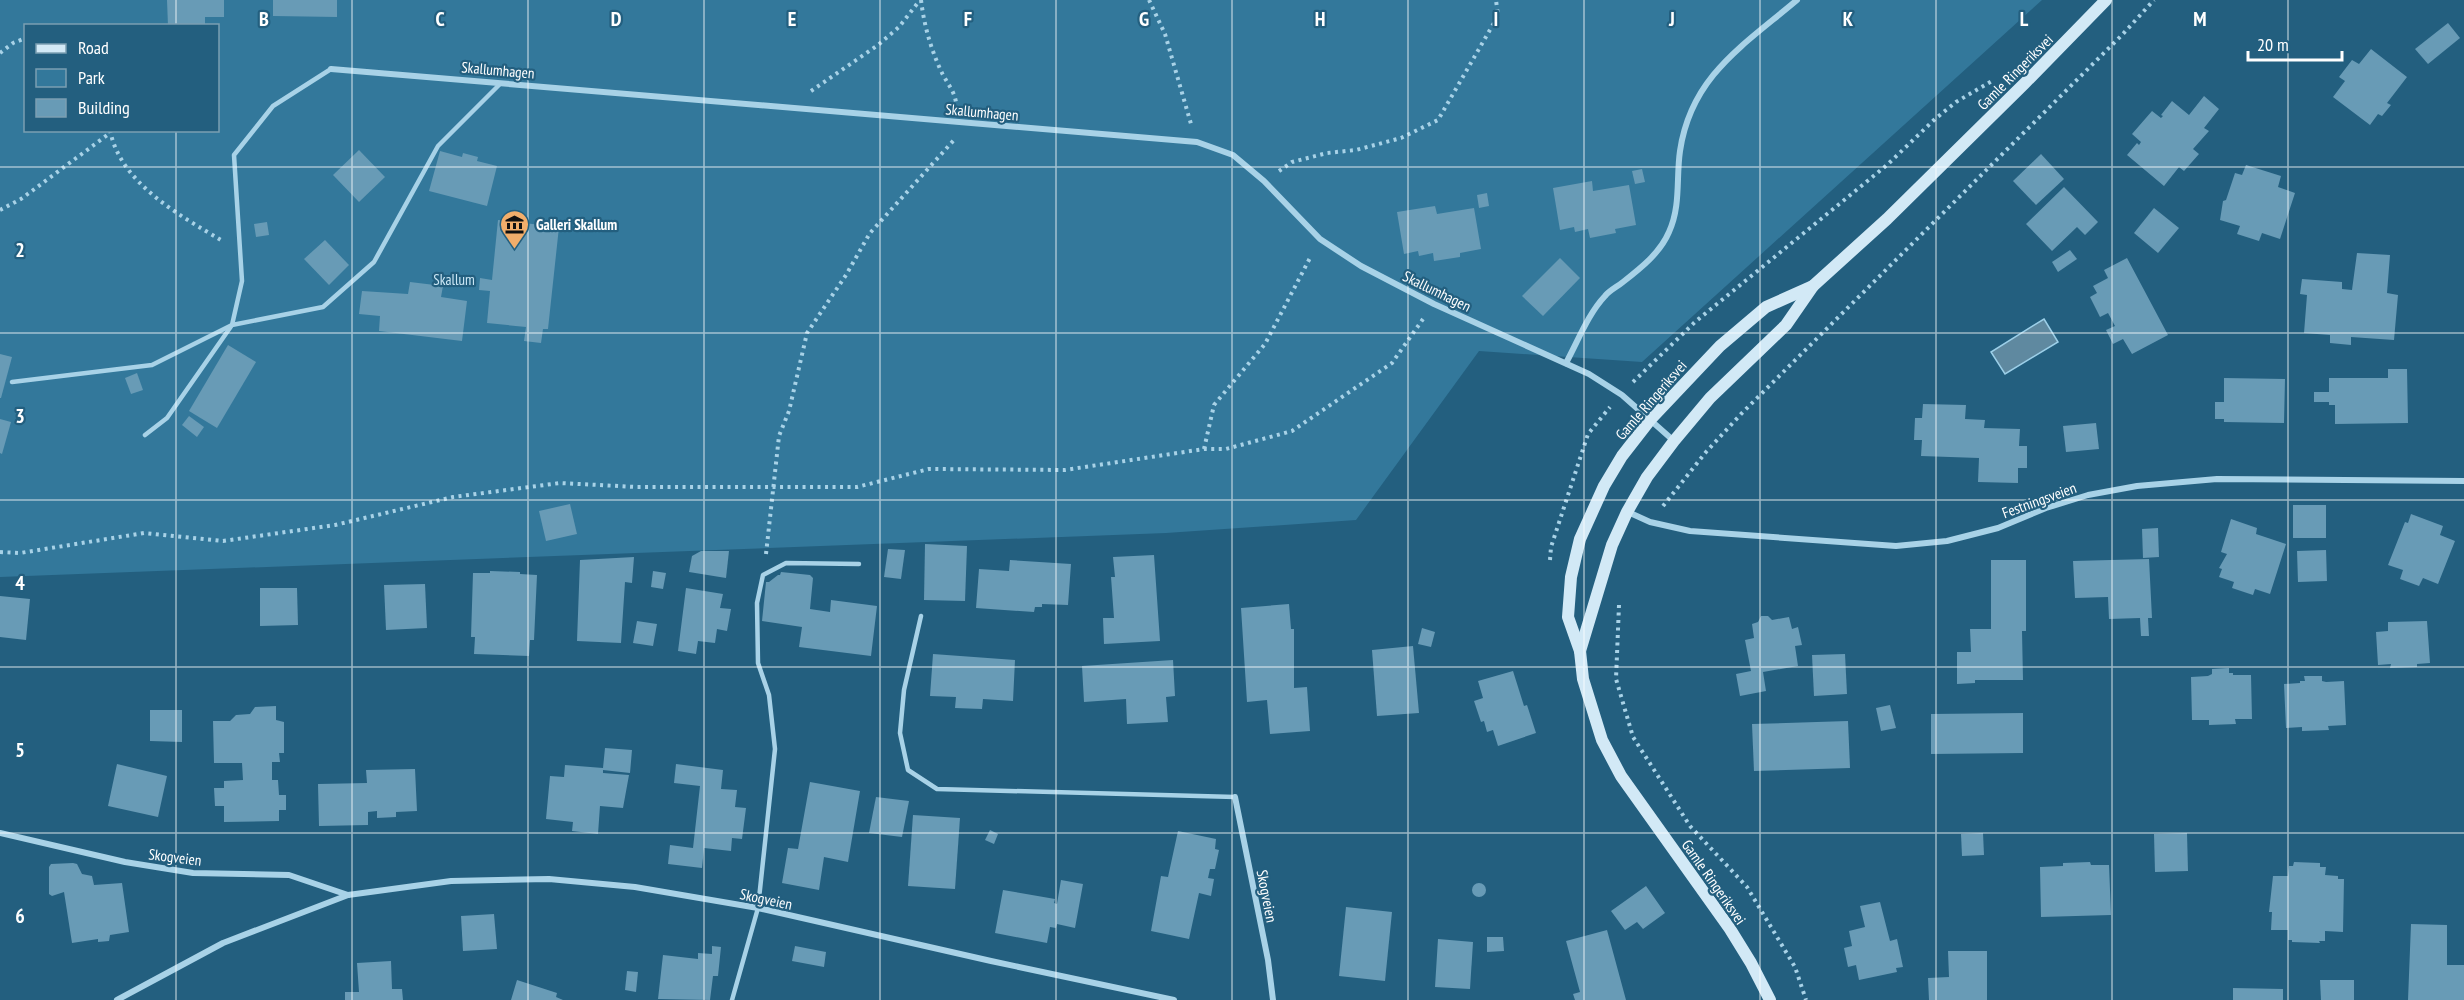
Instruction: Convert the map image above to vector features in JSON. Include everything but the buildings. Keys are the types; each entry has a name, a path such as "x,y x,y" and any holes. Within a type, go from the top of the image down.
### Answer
{"main road":[{"name":"Gamle Ringeriksvei","path":"1580,651 1612,545 1647,477 1674,441 1710,398 1786,325 1812,286 1887,219 2074,35 2106,0"},
{"name":"Gamle Ringeriksvei","path":"1770,1000 1730,929 1621,776 1602,740 1583,680 1580,651 1568,617 1571,578 1580,540 1604,486 1622,456 1650,420 1720,346 1766,308 1812,286"}],"street":[{"path":"1566,363 1592,314 1605,295 1652,258 1669,233 1677,206 1680,151 1689,116 1701,89 1725,60 1797,0"},
{"name":"Skallumhagen","path":"331,69 1197,142 1233,155 1264,181 1320,239 1361,266 1434,304 1589,374 1622,395 1674,441"},
{"name":"Festningsveien","path":"1627,512 1650,522 1690,531 1896,546 1947,541 1998,528 2046,508 2088,495 2137,486 2217,479 2464,481"},
{"name":"Skogveien","path":"1235,797 1268,960 1273,1000"},
{"name":"Skogveien","path":"0,833 125,862 193,873 289,875 348,895"},
{"name":"Skogveien","path":"117,1000 224,943 348,895 451,881 549,879 635,887 758,908 991,962 1174,1000"}],"lane":[{"path":"145,435 167,418 232,325 242,281 234,155 273,106 331,69"},
{"path":"12,382 152,365 232,325 323,307 374,262 438,146 502,82"},
{"path":"732,1000 758,908 774,749 770,695 758,663 757,603 763,575 786,563 860,564"},
{"path":"921,616 904,690 900,733 908,770 937,789 1235,797"}],"path":[{"path":"786,107 878,45 899,27 921,0"},
{"path":"763,575 779,436 789,411 807,333 870,233 954,142 958,122 956,97 942,72 924,24 921,0"},
{"path":"1149,0 1165,34 1197,142"},
{"path":"1264,181 1292,162 1328,153 1356,150 1401,138 1438,120 1498,16 1496,0"},
{"path":"1650,522 1706,452 1741,414 2122,35 2154,0"},
{"path":"0,53 13,43 24,39"},
{"path":"0,210 21,199 110,132 123,164 168,209 240,251"},
{"path":"1204,449 1214,405 1265,344 1320,239"},
{"path":"0,552 20,553 144,533 223,541 335,525 453,497 560,483 636,487 857,487 929,470 1065,470 1204,449 1226,449 1292,431 1392,363 1434,304"},
{"path":"1620,596 1616,679 1633,737 1690,826 1747,887 1795,967 1806,1000"}],"green space":[{"name":"Skallum","path":"0,0 2042,0 1642,362 1479,351 1356,520 1166,533 0,577"}],"shaded area":[{"path":"2044,319 2058,342 2005,374 1991,352"}],"place":[{"name":"Galleri Skallum","path":"515,250"}]}
